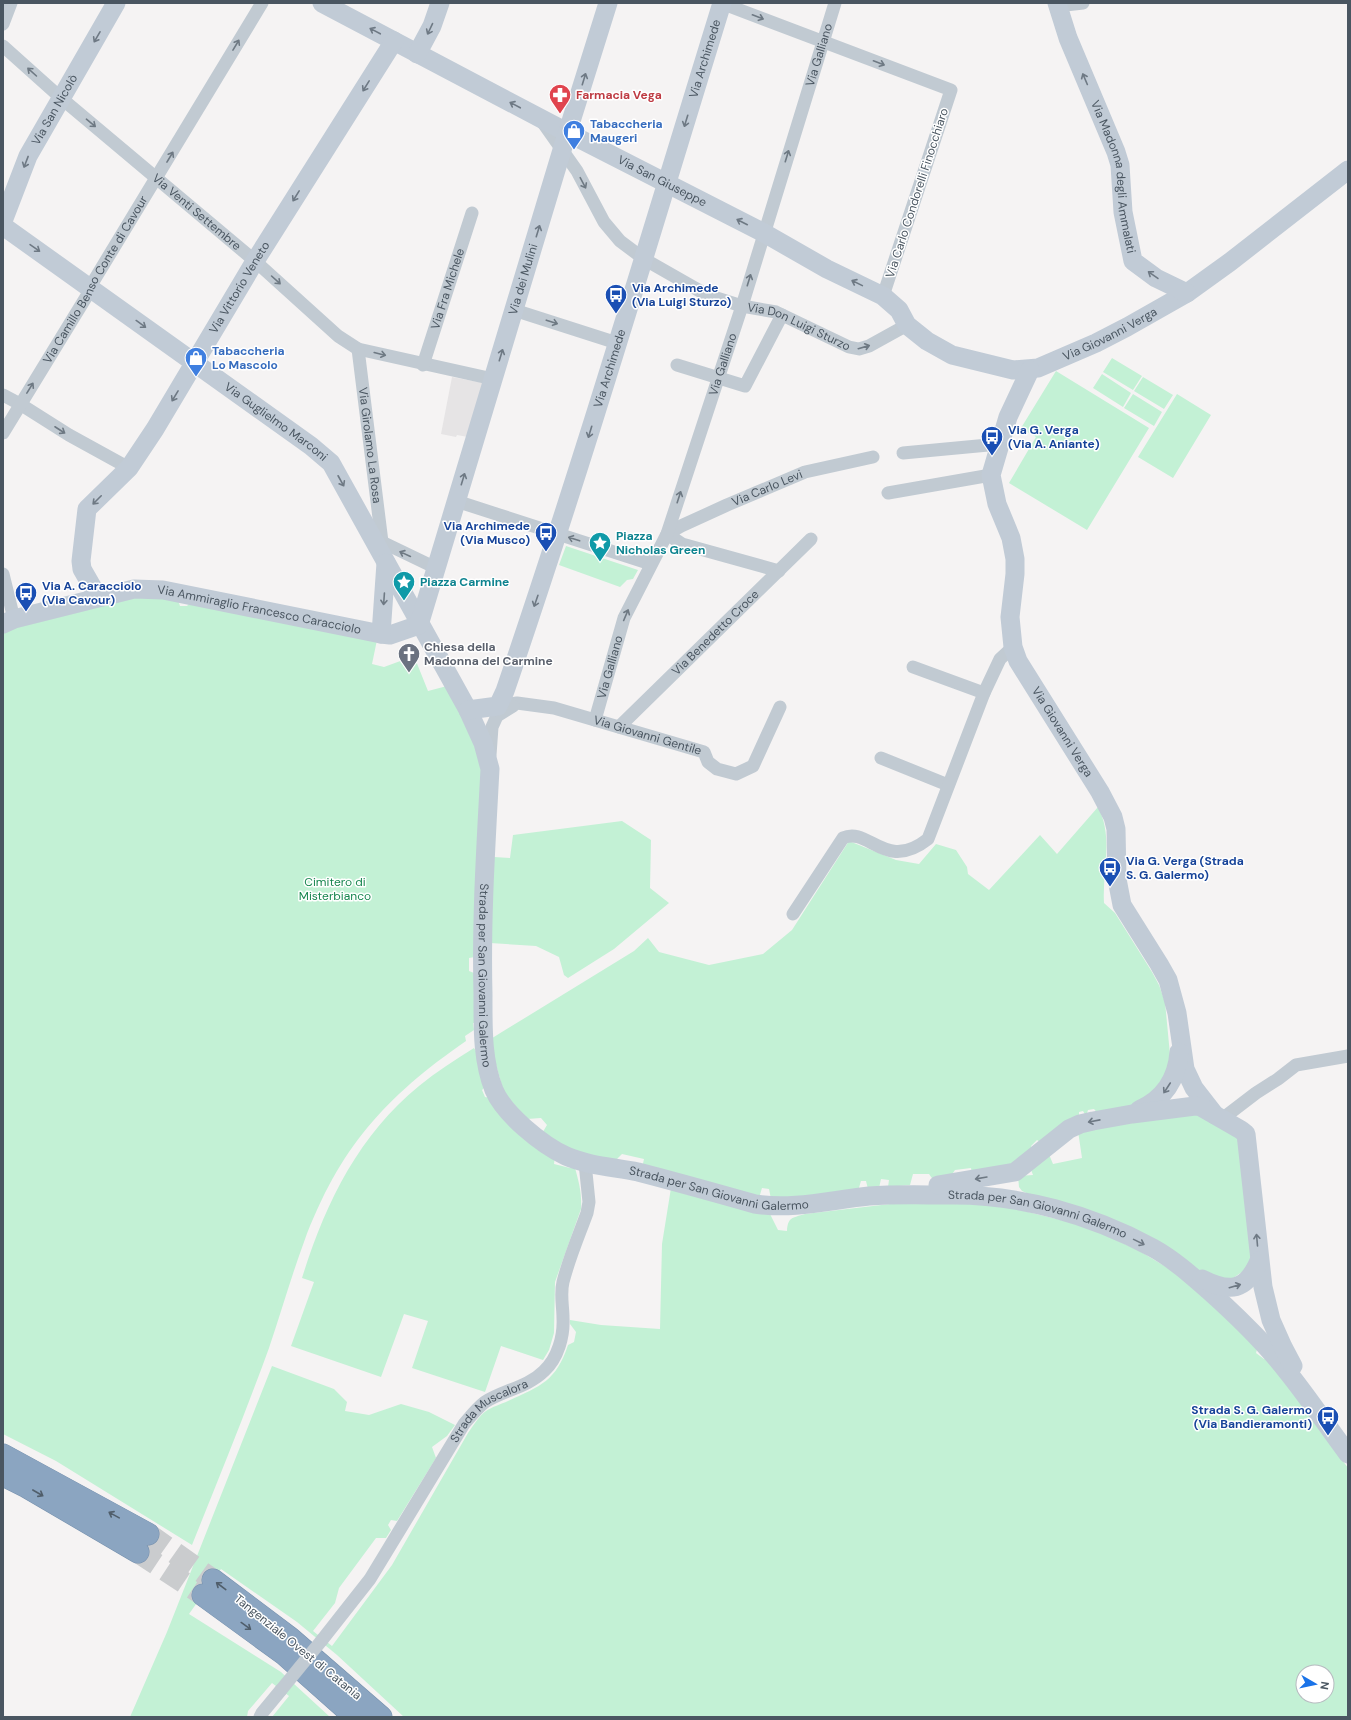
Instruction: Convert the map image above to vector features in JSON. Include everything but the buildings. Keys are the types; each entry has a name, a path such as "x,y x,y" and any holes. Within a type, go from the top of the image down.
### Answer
{"highway":[{"path":"3,1455 143,1543 3,1475"},
{"name":"Tangenziale Ovest di Catania","path":"355,1717 208,1587 290,1638 381,1717"}],"street":[{"path":"3,24 11,3"},
{"name":"Via San Nicolò","path":"3,221 28,156 116,3"},
{"name":"Via Camillo Benso Conte di Cavour","path":"3,433 262,3"},
{"name":"Via San Giuseppe","path":"322,3 764,233 827,269 883,296 899,310 907,325"},
{"path":"418,54 432,26 440,3"},
{"name":"Via dei Mulini","path":"421,629 437,562 608,3"},
{"path":"722,3 823,41"},
{"name":"Via Archimede","path":"505,700 644,259 722,3"},
{"name":"Via Galliano","path":"595,720 624,618 667,534 742,306 835,3"},
{"path":"1057,4 1083,3"},
{"name":"Via Madonna degli Ammalati","path":"1057,4 1068,38 1116,152 1120,166 1123,212 1133,261 1156,278 1187,293"},
{"name":"Via Vittorio Veneto","path":"98,597 82,568 81,561 87,509 129,468 155,429 254,261 394,41"},
{"name":"Via Carlo Condorelli Finocchiaro","path":"823,41 951,90 883,296"},
{"name":"Via Venti Settembre","path":"3,46 61,98 254,261 338,336 358,349 493,379"},
{"name":"Via Don Luigi Sturzo","path":"539,117 577,171 604,222 620,241 644,259 707,295 742,306 782,314 849,347 859,349 869,346 907,325"},
{"path":"1187,293 1230,262 1348,170"},
{"name":"Via Fra Michele","path":"422,364 472,212"},
{"name":"Via Guglielmo Marconi","path":"3,226 310,446 331,464 382,552 421,629"},
{"name":"Via Giovanni Verga","path":"1180,1038 1177,1013 1168,980 1122,905 1117,879 1117,834 1113,817 1100,792 1018,661 1013,647 1010,616 1016,559 1011,538 997,504 991,475 1021,370 1038,368 1096,343 1187,293"},
{"path":"514,310 617,343"},
{"path":"677,365 745,386 782,314"},
{"path":"907,325 928,341 952,355 1021,370"},
{"name":"Via Girolamo La Rosa","path":"358,349 382,552"},
{"path":"3,395 69,435 129,468"},
{"path":"903,453 1000,444"},
{"name":"Via Carlo Levi","path":"667,534 727,505 805,472 873,457"},
{"path":"888,493 991,475"},
{"path":"456,501 651,564"},
{"path":"667,534 682,544 779,571"},
{"name":"Via Benedetto Croce","path":"619,727 811,539"},
{"path":"378,634 382,552 437,562"},
{"path":"3,574 9,621"},
{"name":"Via Ammiraglio Francesco Caracciolo","path":"9,621 134,589 163,590 378,634 390,635 421,629"},
{"name":"Strada per San Giovanni Galermo","path":"421,629 471,718 483,743 490,769 482,941 485,1056 494,1092 501,1102 529,1132 566,1156 586,1163 637,1172 755,1204 770,1206 818,1204 870,1196 963,1194 1036,1204 1064,1211 1112,1228 1154,1249 1187,1271 1227,1307 1272,1354 1336,1432 1348,1454"},
{"path":"793,914 843,838 849,835 856,836 889,851 897,852 906,851 928,839 984,693 1000,659 1013,647"},
{"path":"913,667 984,693"},
{"path":"471,718 505,700"},
{"path":"490,769 492,727 505,700"},
{"name":"Via Giovanni Gentile","path":"505,700 554,708 704,752 708,762 717,769 736,774 753,766 780,707"},
{"path":"881,758 948,785"},
{"path":"1132,1114 1147,1107 1162,1095 1169,1086 1178,1062 1180,1038"},
{"path":"1180,1038 1185,1070 1194,1088 1219,1117"},
{"path":"1219,1117 1278,1079 1296,1065 1348,1056"},
{"path":"1036,1204 1014,1191 1011,1185 1015,1172 1069,1129 1080,1124 1132,1114 1195,1106 1219,1117 1241,1130 1246,1134 1248,1144 1259,1261 1263,1287 1271,1320 1283,1347 1336,1432"},
{"name":"Strada Muscalora","path":"260,1717 370,1579 464,1424 477,1409 486,1402 532,1380 544,1371 552,1361 562,1334 563,1319 561,1296 563,1282 587,1213 589,1202 586,1163"},
{"path":"870,1196 1015,1172"},
{"path":"1187,1271 1213,1285 1229,1288 1238,1287 1255,1271 1259,1261"}],"shaded area":[{"path":"452,377 484,383 468,437 457,435 456,437 441,434"}],"green space":[{"path":"1112,358 1142,376 1133,390 1103,372"},
{"path":"1056,371 1149,428 1087,530 1009,483 1036,437 1021,428"},
{"path":"1102,374 1131,393 1123,407 1093,388"},
{"path":"1143,377 1173,395 1164,409 1134,391"},
{"path":"1133,394 1162,412 1154,426 1124,408"},
{"path":"1177,394 1211,415 1173,478 1138,457"},
{"path":"566,546 638,570 633,579 627,580 620,587 559,565"},
{"name":"Cimitero di Misterbianco","path":"136,597 178,600 180,606 187,606 191,602 377,640 372,664 384,667 414,656 428,691 447,686 483,764 475,957 469,958 469,971 474,973 477,1023 473,1023 474,1030 465,1036 466,1041 411,1083 388,1104 349,1152 333,1179 304,1242 260,1373 192,1545 56,1461 3,1434 3,632 30,623"},
{"path":"1098,807 1103,819 1106,843 1104,903 1115,913 1159,985 1165,1002 1171,1065 1147,1102 1099,1115 1094,1109 1088,1110 1086,1116 1083,1111 1079,1112 1079,1119 1040,1142 1037,1140 1031,1146 1033,1150 1017,1165 972,1175 971,1168 955,1170 948,1180 934,1181 929,1174 913,1174 910,1185 888,1187 889,1180 881,1179 879,1188 868,1189 866,1181 861,1181 858,1191 771,1199 769,1189 762,1188 759,1198 642,1168 644,1159 622,1154 614,1162 555,1144 541,1135 547,1125 541,1118 527,1119 504,1093 489,1040 634,951 648,938 659,952 709,965 763,954 792,930 849,841 896,860 919,864 936,844 956,850 967,867 968,874 989,890 1040,835 1057,854"},
{"path":"622,821 651,840 650,888 669,903 614,949 568,978 564,975 559,957 536,946 490,943 494,857 510,858 513,835"},
{"path":"474,1048 480,1058 485,1087 482,1090 485,1097 492,1098 555,1156 554,1164 575,1168 579,1183 581,1209 555,1282 554,1333 549,1350 543,1360 501,1346 485,1392 412,1368 428,1321 404,1314 381,1377 291,1346 314,1282 302,1278 321,1224 346,1173 361,1149 397,1106 432,1076"},
{"path":"1192,1110 1240,1137 1252,1265 1226,1283 1022,1191 1019,1187 1018,1176 1033,1175 1030,1167 1048,1152 1053,1164 1082,1158 1078,1131"},
{"path":"671,1188 770,1214 778,1230 787,1231 788,1223 792,1219 805,1214 907,1202 996,1204 1085,1226 1138,1250 1176,1273 1258,1346 1256,1353 1264,1359 1268,1358 1348,1468 1348,1717 404,1717 337,1655 297,1622 221,1569 189,1614 281,1672 330,1717 272,1717 289,1696 272,1683 248,1711 247,1717 130,1717 167,1632 272,1366 334,1389 347,1402 345,1411 369,1415 401,1404 429,1412 455,1425 447,1436 432,1447 436,1458 397,1521 391,1520 388,1525 391,1530 386,1538 376,1538 339,1588 335,1603 313,1631 332,1646 392,1565 468,1433 483,1413 530,1391 546,1381 558,1367 568,1345 574,1342 576,1332 570,1324 570,1320 601,1325 660,1329 662,1244"}],"tunnel":[{"path":"148,1534 213,1580"},
{"path":"138,1552 203,1595"}],"place":[{"name":"Farmacia Vega","path":"560,114"},
{"name":"Tabaccheria Maugeri","path":"574,150"},
{"name":"Via Archimede (Via Luigi Sturzo)","path":"616,314"},
{"name":"Tabaccheria Lo Mascolo","path":"196,378"},
{"name":"Via G. Verga (Via A. Aniante)","path":"992,456"},
{"name":"Via Archimede (Via Musco)","path":"546,552"},
{"name":"Piazza Nicholas Green","path":"600,562"},
{"name":"Piazza Carmine","path":"404,602"},
{"name":"Via A. Caracciolo (Via Cavour)","path":"26,612"},
{"name":"Chiesa della Madonna del Carmine","path":"409,674"},
{"name":"Via G. Verga (Strada S. G. Galermo)","path":"1110,888"},
{"name":"Strada S. G. Galermo (Via Bandieramonti)","path":"1328,1436"}]}
